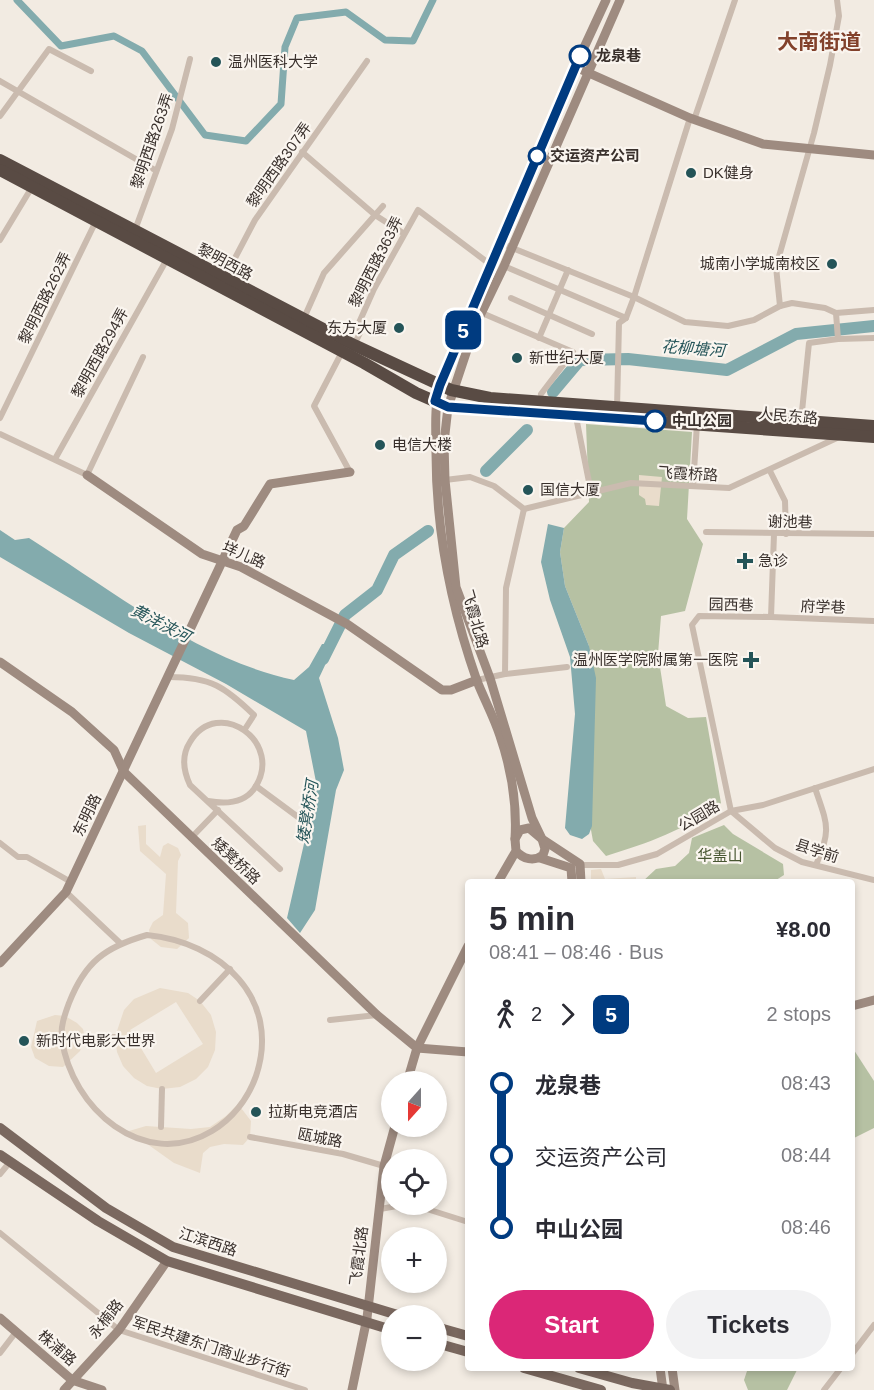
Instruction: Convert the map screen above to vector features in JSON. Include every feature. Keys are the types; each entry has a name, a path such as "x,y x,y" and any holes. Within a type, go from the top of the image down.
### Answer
{"highway":[{"name":"黎明西路","path":"0,160 134,231 342,352 448,407"},
{"name":"黎明西路","path":"0,170 167,259 303,319 445,388"},
{"name":"人民东路","path":"445,388 489,398 874,426"},
{"name":"人民东路","path":"448,407 874,437"}],"main road":[{"name":"江滨西路","path":"0,1128 19,1145 106,1208 173,1247 381,1311"},
{"name":"江滨西路","path":"0,1155 98,1221 167,1261 381,1327"},
{"path":"447,1330 465,1335"},
{"path":"447,1346 465,1351"},
{"path":"534,1371 601,1390"},
{"path":"591,1371 665,1390"}],"street":[{"path":"445,388 500,243 606,0"},
{"path":"445,388 504,266 586,72 620,0"},
{"path":"617,408 619,323 626,318 634,297 693,117 735,0"},
{"path":"780,306 776,267 809,148 839,16 837,0"},
{"path":"0,116 49,50 91,71"},
{"name":"黎明西路263弄","path":"134,231 175,117 190,59"},
{"name":"黎明西路307弄","path":"223,283 255,220 367,61"},
{"path":"575,67 764,144 874,155"},
{"path":"0,81 156,170"},
{"path":"303,152 375,214 404,233"},
{"path":"0,240 32,187"},
{"path":"303,319 324,273 383,206"},
{"name":"黎明西路363弄","path":"354,345 362,316 418,210 491,265"},
{"name":"黎明西路262弄","path":"0,418 96,221"},
{"path":"500,243 634,297 685,322 728,326 754,320 780,306 803,305 825,308 836,313 874,310"},
{"name":"黎明西路294弄","path":"55,459 167,259"},
{"path":"504,266 626,318"},
{"path":"539,338 568,270"},
{"path":"511,298 592,334"},
{"path":"482,313 573,352 541,394"},
{"path":"836,313 838,337"},
{"path":"801,421 809,343 838,337 874,338"},
{"path":"342,352 314,406 350,472"},
{"path":"87,475 143,357"},
{"name":"飞霞北路","path":"445,388 435,401 435,489 438,525 452,592 477,680 500,736 510,774 516,820 516,851"},
{"name":"飞霞北路","path":"445,388 448,407 444,443 445,480 456,587 490,678 526,802 542,839 545,849 540,858"},
{"path":"576,416 591,492"},
{"path":"693,486 697,424"},
{"name":"垟儿路","path":"0,434 87,475 202,554 241,567 347,624 442,690 451,690 477,680"},
{"name":"飞霞桥路","path":"524,509 631,483 729,488 842,436"},
{"path":"770,471 785,501 786,534"},
{"name":"东明路","path":"0,963 66,892 237,530 244,526 270,484 350,472"},
{"path":"445,480 470,477 494,486 524,509 506,588 505,674"},
{"name":"谢池巷","path":"706,532 874,534"},
{"name":"园西巷","path":"731,811 692,625 699,616 771,617 774,534"},
{"name":"府学巷","path":"771,617 874,621"},
{"name":"矮凳桥路","path":"0,662 72,712 114,750 124,772 190,838 377,1015 417,1048"},
{"path":"477,680 505,674 567,668"},
{"path":"169,677 199,677 234,696 254,715 245,729"},
{"path":"208,801 221,804 235,802 250,794 256,786 261,773 262,757 258,744 245,729 218,722 205,725 193,736 185,749 185,774 190,785 280,869"},
{"name":"公园路","path":"575,866 618,865 657,854 731,811 763,806 874,769"},
{"path":"256,786 302,820"},
{"path":"815,788 827,827 827,841 816,865"},
{"path":"190,838 218,810"},
{"name":"县学前","path":"731,811 775,848 816,865 874,880"},
{"path":"515,839 518,832 526,828 575,866 580,879"},
{"path":"0,843 18,857 27,857 71,882"},
{"path":"500,879 516,851 524,858 540,858 575,866"},
{"path":"573,879 575,866"},
{"path":"66,892 120,943"},
{"path":"147,935 169,937 205,950 230,969 258,1010 263,1054 252,1086 229,1120 194,1142 154,1144 131,1138 98,1111 78,1088 62,1038 65,1016 75,988 92,962 120,943 147,935"},
{"path":"410,1071 417,1048 465,952"},
{"path":"200,1001 230,969"},
{"path":"855,1005 874,1000"},
{"path":"330,1020 377,1015"},
{"path":"85,1039 115,1037"},
{"path":"417,1048 465,1052"},
{"path":"161,1127 162,1089"},
{"name":"瓯城路","path":"250,1137 343,1154 381,1165"},
{"path":"0,1174 10,1162"},
{"name":"飞霞北路","path":"352,1390 366,1323 381,1198"},
{"path":"445,1215 465,1221"},
{"name":"军民共建东门商业步行街","path":"0,1233 119,1330 305,1390"},
{"name":"永楠路","path":"64,1390 119,1330 167,1261"},
{"name":"株浦路","path":"0,1318 72,1380 102,1390"},
{"path":"855,1350 874,1325"},
{"path":"0,1353 16,1332"},
{"path":"661,1371 665,1390"},
{"path":"672,1371 675,1390"},
{"path":"824,1390 839,1371"}],"green space":[{"name":"中山公园","path":"586,424 692,432 687,519 703,544 685,611 661,616 658,654 666,706 688,718 706,717 721,803 694,821 666,835 606,856 593,841 591,830 589,646 565,586 560,552 564,528 589,502"},
{"name":"华盖山","path":"724,825 733,834 783,864 784,875 778,879 645,879 656,869 675,866 689,853 692,838"},
{"path":"855,1052 874,1081 874,1128 855,1138"},
{"path":"747,1371 796,1371 787,1390 748,1390 744,1380"}],"shaded area":[{"path":"639,475 662,477 659,506 646,505 645,499 639,495"},
{"path":"146,825 146,844 160,857 163,846 168,843 178,848 181,855 178,861 176,913 188,923 189,938 177,949 161,947 151,939 149,930 153,922 163,915 166,874 140,851 138,826"},
{"path":"601,869 605,879 591,879 591,870"},
{"path":"636,877 636,879 605,879"},
{"path":"160,988 188,993 200,1001 211,1015 216,1032 215,1050 208,1067 196,1079 180,1087 162,1089 147,1086 134,1078 123,1066 117,1052 115,1037 124,1010 134,999","holes":["176,1002 203,1044 156,1073 130,1030"]},
{"path":"55,1015 65,1016 77,1023 83,1029 85,1039 80,1051 63,1067 49,1066 35,1058 31,1047 37,1021"},
{"path":"238,1104 251,1121 250,1137 243,1145 224,1144 210,1147 203,1153 200,1173 174,1163 129,1131 146,1126 191,1129 210,1127"}],"water":[{"path":"548,524 564,528 560,552 565,586 589,646 596,678 592,826 589,834 582,839 570,835 565,828 575,714 570,657 550,600 541,562"},
{"path":"0,530 15,540 29,538 156,621 224,657 259,670 294,680 309,667 322,644 335,644 319,678 338,738 344,770 336,790 315,910 300,933 287,918 317,787 306,731 226,684 129,633 0,557"}],"waterway":[{"path":"17,0 61,46 114,36 142,51 205,135 246,141 281,104 285,47 297,18 346,12 385,40 413,41 433,0"},
{"name":"花柳塘河","path":"553,392 580,360 628,359 727,370 796,334 874,326"},
{"name":"花柳塘河","path":"486,471 527,430"},
{"name":"花柳塘河","path":"323,659 345,615 377,590 394,555 428,531"}],"bus line":[{"name":"5","path":"580,56 435,401 448,407 655,421"}],"place":[{"name":"龙泉巷","path":"580,56"},
{"name":"温州医科大学","path":"216,62"},
{"name":"交运资产公司","path":"537,156"},
{"name":"DK健身","path":"691,173"},
{"name":"城南小学城南校区","path":"832,264"},
{"name":"东方大厦","path":"399,328"},
{"name":"新世纪大厦","path":"517,358"},
{"name":"中山公园","path":"655,421"},
{"name":"电信大楼","path":"380,445"},
{"name":"国信大厦","path":"528,490"},
{"name":"急诊","path":"745,561"},
{"name":"温州医学院附属第一医院","path":"751,660"},
{"name":"新时代电影大世界","path":"24,1041"},
{"name":"拉斯电竞酒店","path":"256,1112"}],"district":[{"name":"大南街道","path":"819,42"}],"water label":[{"name":"黄洋浃河","path":"161,623"},
{"name":"矮凳桥河","path":"307,812"}]}
